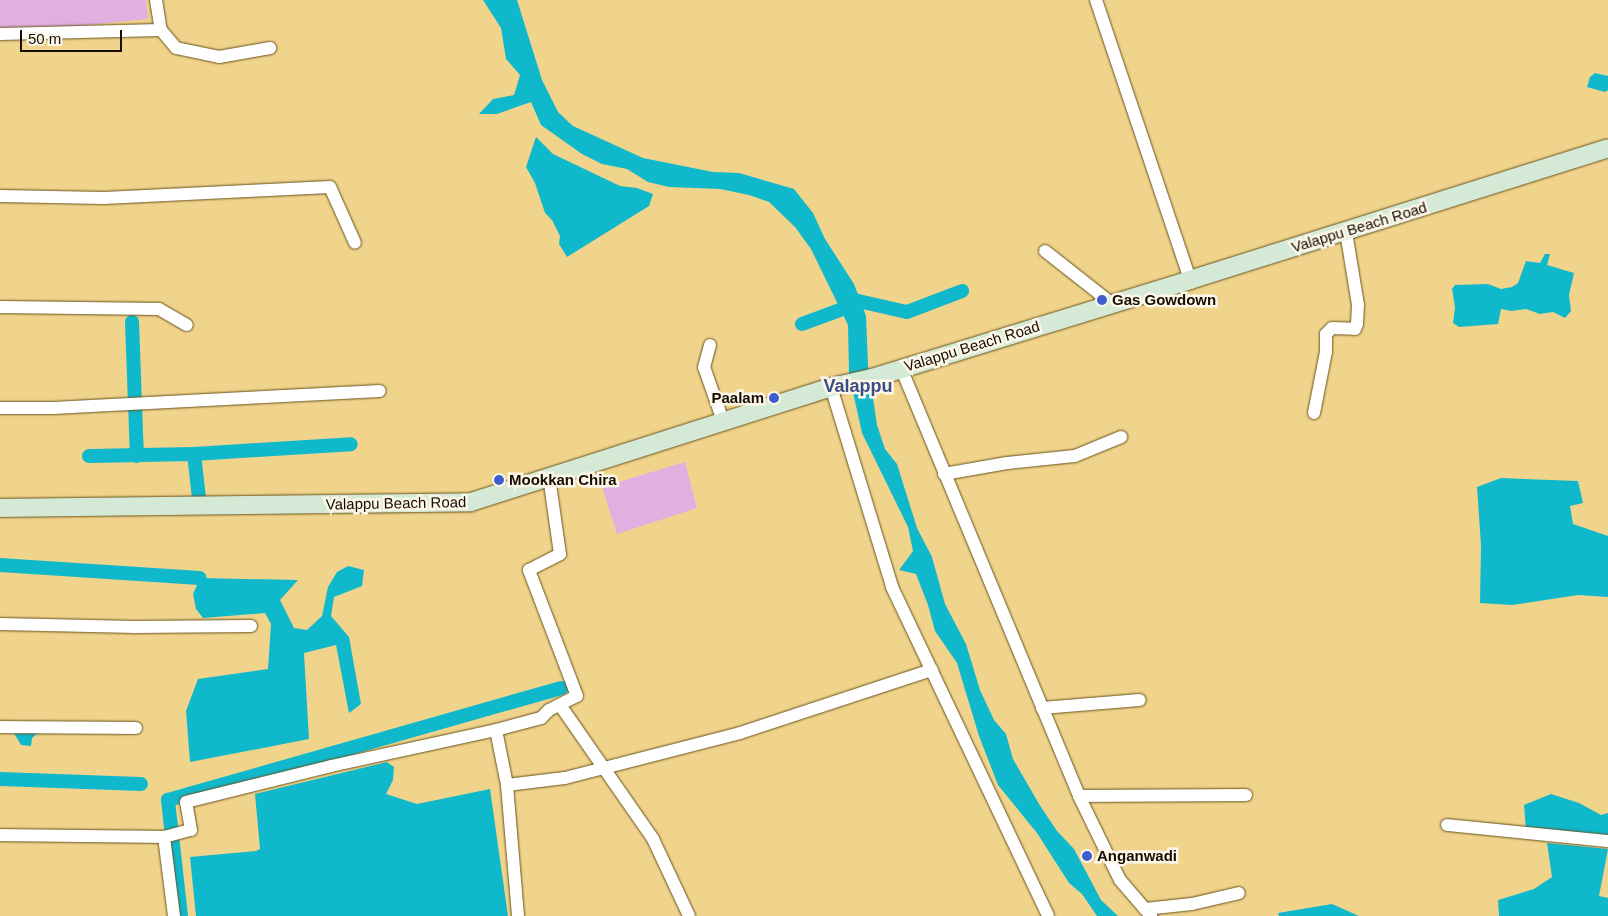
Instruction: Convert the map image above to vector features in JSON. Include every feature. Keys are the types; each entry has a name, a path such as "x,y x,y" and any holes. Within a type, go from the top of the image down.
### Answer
{"main road":[{"name":"Valappu Beach Road","path":"0,508 471,502 831,387 872,378 1346,232 1608,148"}],"street":[{"path":"156,0 161,30 176,48 218,58 270,48"},
{"path":"1096,0 1190,280"},
{"path":"0,34 161,30"},
{"path":"0,196 104,198 330,187 355,243"},
{"path":"1314,413 1326,352 1326,334 1332,328 1355,329 1357,324 1358,305 1346,232"},
{"path":"1046,252 1111,303"},
{"path":"0,307 160,309 187,324"},
{"path":"710,345 704,367 723,421"},
{"path":"901,368 1079,796 1120,880 1148,912 1239,894"},
{"path":"831,387 892,587 1048,916"},
{"path":"0,408 53,408 380,391"},
{"path":"944,474 1007,462 1075,456 1121,437"},
{"path":"0,835 170,835 191,830 186,802 330,766 496,730 541,718 577,696 528,570 560,554 549,477"},
{"path":"0,624 135,627 251,626"},
{"path":"507,785 565,778 740,733 932,670"},
{"path":"1042,708 1140,700"},
{"path":"560,705 653,839 689,916"},
{"path":"0,727 136,728"},
{"path":"496,730 507,785 518,916"},
{"path":"1079,796 1246,795"},
{"path":"1447,825 1608,841"},
{"path":"170,835 174,916"}],"shaded area":[{"path":"0,0 146,0 148,19 9,33 0,29"},
{"path":"685,462 697,508 617,534 602,487"}],"water":[{"path":"483,0 517,0 542,80 558,112 573,126 643,158 713,172 739,173 794,189 813,213 825,239 854,284 866,316 868,365 877,425 885,449 897,464 917,528 932,557 945,604 966,644 980,690 994,720 1006,734 1013,759 1039,804 1057,831 1074,849 1101,900 1118,916 1097,916 1082,894 1069,883 1037,833 998,785 979,736 957,663 935,631 928,605 916,574 899,570 913,551 908,527 862,433 849,374 848,325 811,249 795,227 769,202 749,195 720,189 669,187 648,182 627,169 602,164 582,154 541,125 531,102 497,114 479,114 493,99 514,95 520,75 506,59 501,28"},
{"path":"1595,73 1608,76 1608,90 1605,92 1587,87 1590,77"},
{"path":"536,137 553,154 620,186 637,188 653,194 649,206 567,257 559,244 560,236 552,220 545,213 535,183 526,167"},
{"path":"1545,254 1550,254 1547,265 1574,273 1569,295 1571,311 1565,318 1553,312 1540,314 1526,309 1511,311 1501,309 1498,324 1459,327 1453,323 1455,307 1452,289 1455,285 1488,284 1501,289 1512,287 1518,283 1526,261 1540,263"},
{"path":"1501,478 1578,481 1583,503 1570,506 1573,524 1608,536 1608,597 1578,595 1512,605 1480,603 1481,545 1477,487"},
{"path":"348,566 364,570 362,586 334,597 331,616 349,637 361,704 349,713 336,645 304,653 309,739 190,762 186,711 198,679 268,669 271,624 265,613 203,618 196,609 193,594 200,578 298,580 280,600 294,628 307,630 322,616 328,587 337,572"},
{"path":"40,731 32,738 31,746 21,745 14,733"},
{"path":"387,762 394,767 393,780 386,794 417,804 490,789 508,916 196,916 190,857 256,851 260,849 255,794"},
{"path":"1551,794 1579,803 1601,815 1608,813 1608,839 1526,830 1524,805"},
{"path":"1547,843 1608,849 1599,896 1608,898 1608,916 1499,916 1498,900 1534,889 1552,877"},
{"path":"1332,904 1359,916 1279,916 1278,913"}],"waterway":[{"path":"847,291 854,300 907,312 962,291"},
{"path":"802,324 856,304"},
{"path":"132,322 137,456"},
{"path":"199,498 194,454 351,444"},
{"path":"89,456 194,454"},
{"path":"0,565 200,578"},
{"path":"181,916 168,800 561,688"},
{"path":"0,779 141,784"}],"place":[{"name":"Gas Gowdown","path":"1102,300"},
{"name":"Paalam","path":"774,398"},
{"name":"Mookkan Chira","path":"499,480"},
{"name":"Anganwadi","path":"1087,856"}],"district":[{"name":"Valappu","path":"858,386"}]}
